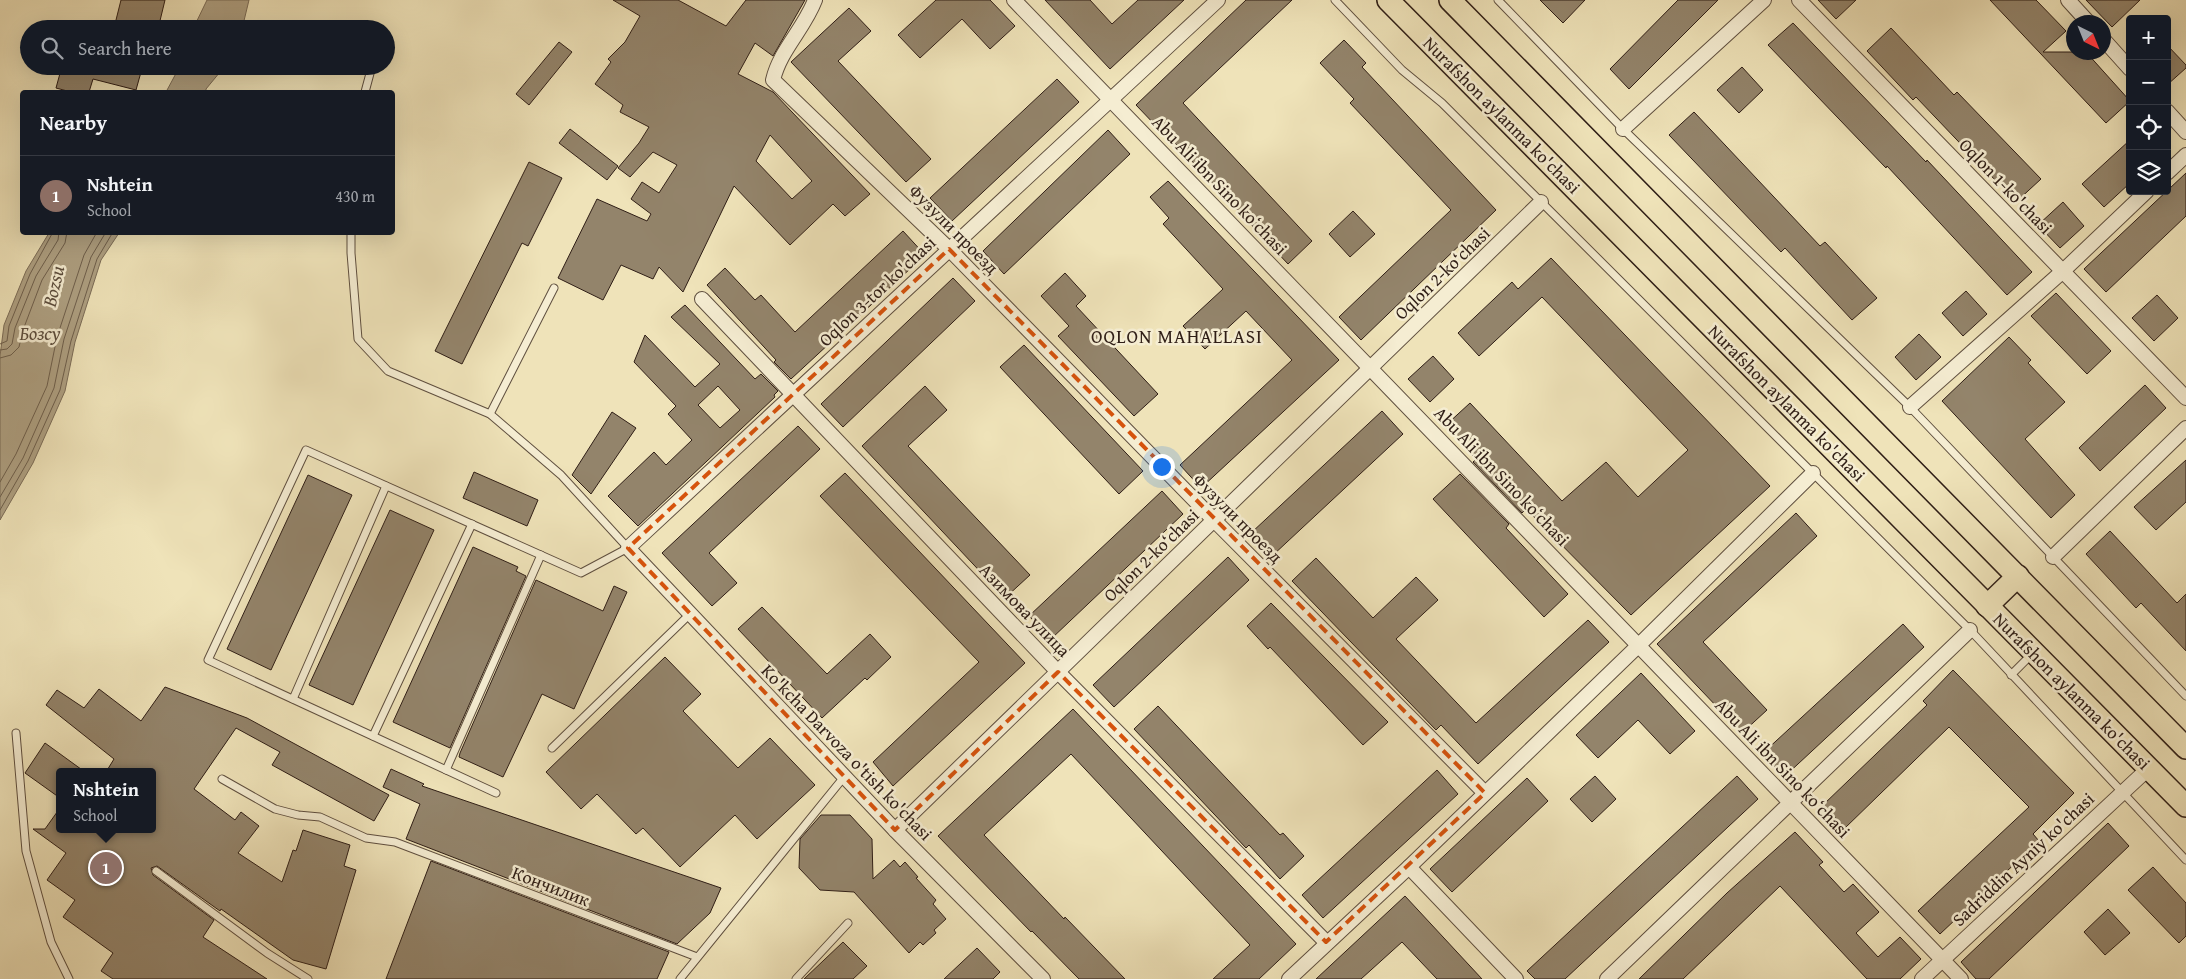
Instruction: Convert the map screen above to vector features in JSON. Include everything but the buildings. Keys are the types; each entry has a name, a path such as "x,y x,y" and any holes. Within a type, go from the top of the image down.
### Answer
{"main road":[{"name":"Nurafshon aylanma ko'chasi","path":"1388,0 2186,806"},
{"path":"1450,0 2184,742"},
{"path":"1987,606 2018,576"}],"street":[{"name":"Фузули проезд","path":"815,0 808,17 777,65 773,80 949,249 1485,793"},
{"name":"Abu Ali ibn Sino koʻchasi","path":"1014,0 1640,644 1790,804 1961,979"},
{"name":"Oqlon 3-tor ko'chasi","path":"628,548 1218,0"},
{"path":"1623,129 1764,0"},
{"name":"Oqlon 1-ko'chasi","path":"1799,0 2186,398"},
{"path":"2068,0 2082,15"},
{"path":"2111,48 2126,65"},
{"path":"2171,115 2186,132"},
{"path":"2171,168 2186,155"},
{"path":"1910,407 2063,271 2144,195"},
{"name":"Oqlon 2-ko‘chasi","path":"895,830 1541,202"},
{"name":"Азимова улица","path":"702,299 1058,672 1326,942"},
{"path":"2053,557 2186,428"},
{"path":"1289,979 1326,942 1409,867 1640,644 1813,473"},
{"name":"Ko'kcha Darvoza o'tish ko'chasi","path":"628,548 895,830 1043,979"},
{"path":"1607,979 1970,630"},
{"name":"Sadriddin Ayniy ko'chasi","path":"1922,979 2149,768"},
{"path":"1409,867 1516,979"}],"lane":[{"path":"1335,0 1402,70 1442,103 1970,630 2121,793 2186,860"},
{"path":"1498,0 1623,129 1910,407 2186,696"},
{"path":"366,90 370,75"},
{"path":"351,235 358,339 388,371 490,414 561,476 628,548 581,573 306,450 208,660 496,793"},
{"path":"490,414 554,288"},
{"path":"293,699 386,486"},
{"path":"373,736 472,524"},
{"path":"446,770 541,555"},
{"path":"552,748 690,614"},
{"path":"2011,675 2034,652"},
{"path":"16,733 26,851 51,942 69,979"},
{"path":"680,979 844,777"},
{"name":"Кончилик","path":"222,779 275,809 298,815 320,816 366,838 395,842 697,958"},
{"path":"156,871 267,953 308,979"},
{"path":"796,979 848,923"}],"highlighted area":[{"path":"949,249 1485,793 1326,942 1058,672 895,830 628,548"}],"water":[{"path":"207,0 249,0 244,20 197,20"},
{"path":"175,75 218,75 206,90 167,90"},
{"name":"Бозсу","path":"48,235 118,235 101,260 75,342 65,391 33,463 0,520 0,356 4,325 26,271"}],"place":[{"name":"Nshtein","path":"106,868"}],"district":[{"name":"OQLON MAHALLASI","path":"1177,336"}],"water label":[{"name":"Bozsu","path":"53,286"}]}
